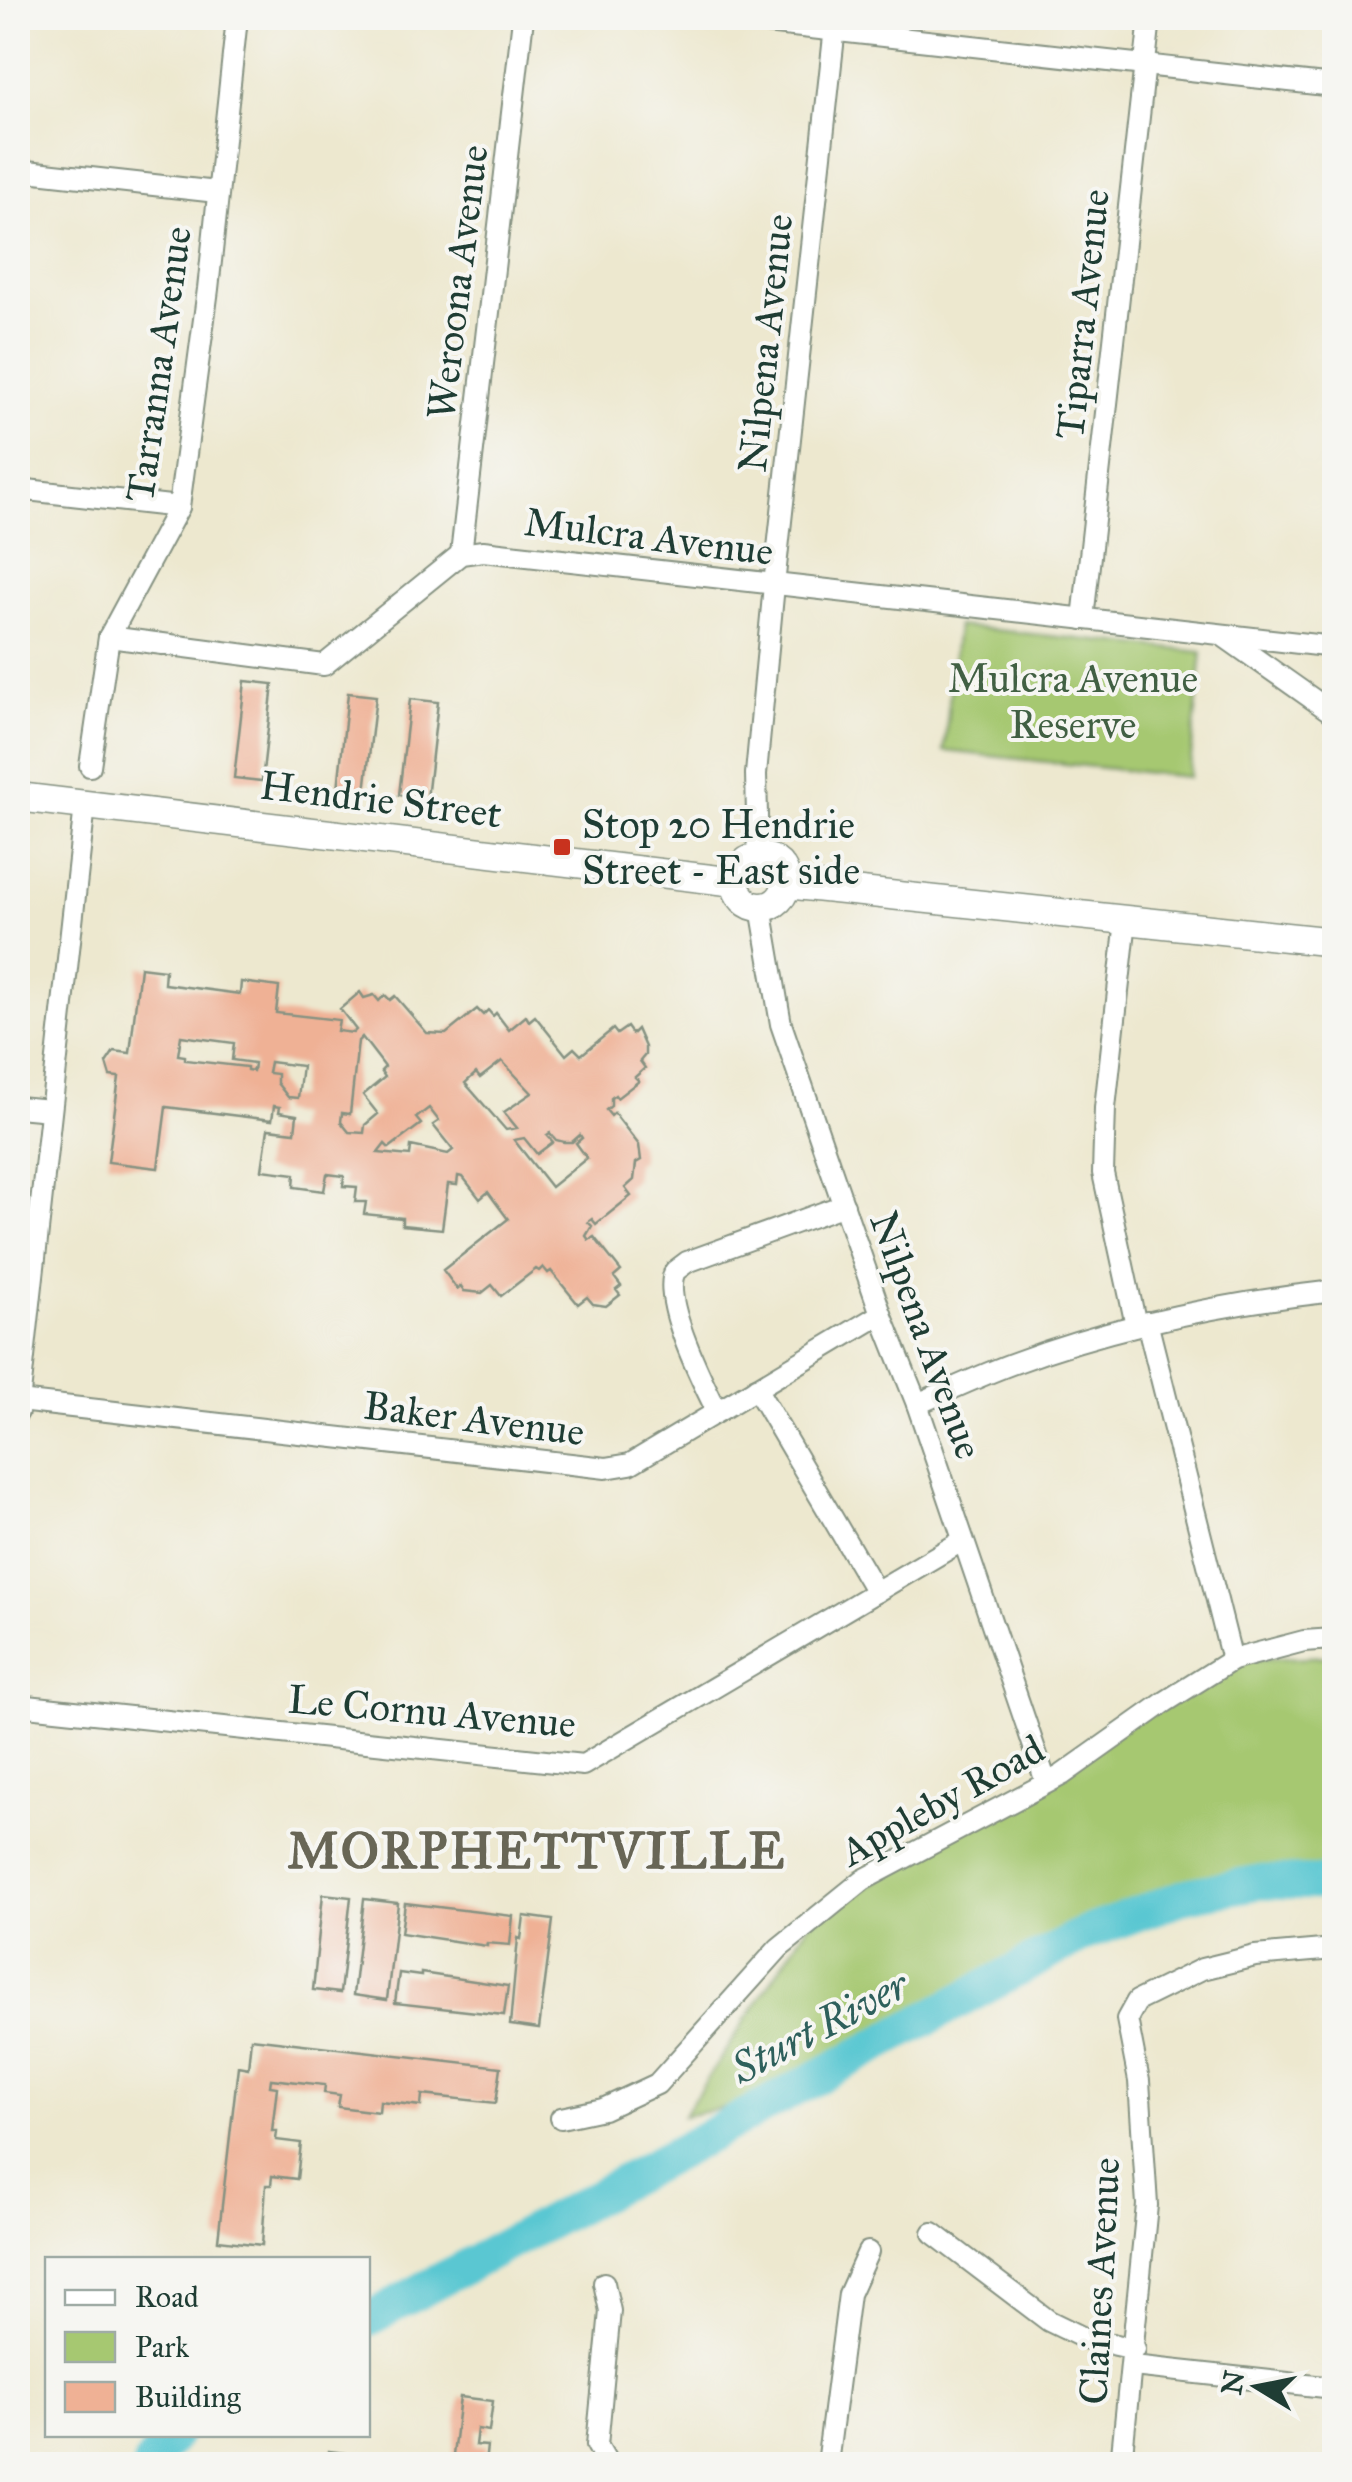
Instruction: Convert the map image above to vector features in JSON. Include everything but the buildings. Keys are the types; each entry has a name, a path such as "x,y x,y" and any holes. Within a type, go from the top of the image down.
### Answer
{"street":[{"name":"Tarranna Avenue","path":"90,766 109,637 180,507 208,289 236,18"},
{"name":"Weroona Avenue","path":"460,554 523,18"},
{"path":"720,18 835,24 1334,86"},
{"name":"Tiparra Avenue","path":"1083,619 1150,18"},
{"name":"Nilpena Avenue","path":"758,857 756,774 835,24"},
{"path":"18,170 217,192"},
{"path":"18,489 180,507"},
{"name":"Mulcra Avenue","path":"460,554 483,551 1334,647"},
{"path":"109,637 324,664 460,554"},
{"name":"Mulcra Avenue","path":"1220,634 1334,714"},
{"name":"Hendrie Street","path":"18,797 736,882"},
{"path":"18,1412 84,805"},
{"path":"758,857 779,864 786,884 780,898 761,907 742,898 736,882 742,866 758,857"},
{"path":"786,884 1334,942"},
{"name":"Nilpena Avenue","path":"761,907 782,1024 1046,1782"},
{"path":"1126,920 1105,1108 1104,1190 1232,1660"},
{"path":"18,1106 50,1110"},
{"path":"718,1411 702,1382 671,1293 675,1271 687,1262 844,1206"},
{"path":"917,1404 1018,1362 1141,1324 1264,1299 1334,1291"},
{"name":"Baker Avenue","path":"19,1401 606,1468 630,1464 881,1314"},
{"path":"756,1388 876,1592"},
{"name":"Le Cornu Avenue","path":"18,1706 583,1765 962,1542"},
{"name":"Appleby Road","path":"560,2118 603,2109 657,2084 778,1948 863,1880 1062,1775 1232,1660 1304,1641 1334,1639"},
{"name":"Claines Avenue","path":"1121,2464 1147,2204 1138,2081 1127,2019 1136,2001 1202,1970 1255,1956 1334,1949"},
{"path":"934,2233 1049,2321 1084,2338 1134,2357 1334,2388"},
{"path":"827,2464 849,2294 868,2252"},
{"path":"604,2283 610,2311 597,2445 608,2464"}],"green space":[{"name":"Mulcra Avenue Reserve","path":"957,626 1202,652 1189,777 944,751"},
{"path":"1334,1656 1334,1883 1259,1882 1188,1895 1086,1933 778,2098 683,2116 810,1922 1232,1660"}],"waterway":[{"name":"Sturt River","path":"370,2318 1086,1933 1188,1895 1259,1882 1334,1883"},
{"name":"Sturt River","path":"150,2464 172,2437"}],"place":[{"name":"Stop 20 Hendrie Street - East side","path":"562,847"}],"district":[{"name":"MORPHETTVILLE","path":"537,1850"}]}
